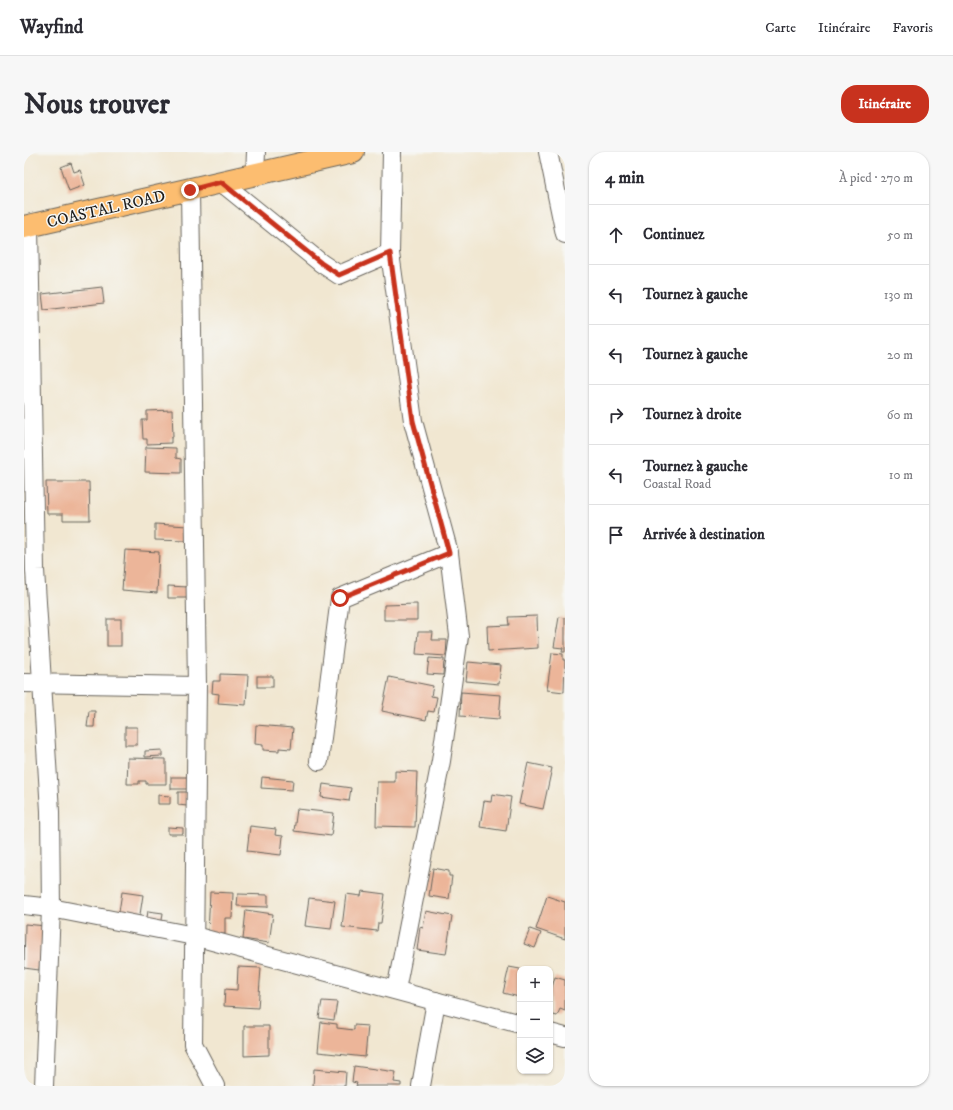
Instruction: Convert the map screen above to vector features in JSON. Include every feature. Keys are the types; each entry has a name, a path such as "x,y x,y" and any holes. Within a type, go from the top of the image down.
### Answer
{"main road":[{"name":"COASTAL ROAD","path":"26,227 352,152"}],"street":[{"path":"255,174 256,152"},
{"path":"392,152 390,253 413,421 449,553 459,636 441,761 396,990"},
{"path":"548,152 565,234"},
{"path":"221,182 321,263 339,275 390,253"},
{"path":"190,190 198,686 193,1044 215,1086"},
{"path":"26,227 30,570 42,683 50,811 51,908 44,1086"},
{"path":"319,761 340,598 449,553"},
{"path":"24,683 198,686"},
{"path":"24,906 51,908 194,936 517,1023"},
{"path":"421,1086 436,1001"},
{"path":"553,1033 565,1037"}],"building":[{"path":"71,163 74,172 80,170 85,185 69,191 61,167"},
{"path":"102,287 104,303 44,310 42,294"},
{"path":"172,410 173,437 171,438 171,443 147,444 147,439 143,439 142,420 147,420 147,411"},
{"path":"146,447 176,448 176,458 181,459 181,473 145,472"},
{"path":"46,482 89,482 90,520 63,520 63,514 47,514"},
{"path":"155,524 188,526 187,541 155,540"},
{"path":"125,550 159,552 157,593 122,590"},
{"path":"168,586 188,587 188,598 168,598"},
{"path":"417,604 417,620 384,620 384,605"},
{"path":"537,616 538,648 488,651 487,626 509,625 508,617"},
{"path":"559,617 565,618 565,652 562,652 563,648 554,647"},
{"path":"107,619 121,619 121,646 107,646"},
{"path":"418,632 433,632 432,640 447,640 446,656 416,654"},
{"path":"552,653 563,654 563,660 565,660 564,692 547,690"},
{"path":"429,658 444,659 443,675 427,674"},
{"path":"468,662 501,665 499,684 466,681"},
{"path":"220,674 248,675 246,705 218,703 219,694 212,693 213,681 220,681"},
{"path":"257,676 273,676 273,687 257,687"},
{"path":"389,677 433,686 431,696 437,697 434,712 428,711 426,720 382,711"},
{"path":"461,692 501,695 499,719 460,716"},
{"path":"89,711 95,711 94,727 87,727"},
{"path":"256,725 293,728 291,749 279,748 279,751 263,750 263,745 255,744"},
{"path":"125,727 137,727 137,745 125,745"},
{"path":"162,750 162,756 145,757 145,751"},
{"path":"128,758 166,759 166,784 146,784 146,781 139,781 139,784 127,784"},
{"path":"528,763 552,768 543,809 519,804"},
{"path":"395,771 417,772 415,827 376,826 377,782 395,782"},
{"path":"171,777 188,777 188,789 171,789"},
{"path":"262,777 293,780 292,790 261,788"},
{"path":"323,784 351,788 349,801 321,797"},
{"path":"178,792 187,792 187,806 178,805"},
{"path":"492,794 511,797 506,831 480,827 484,801 491,802"},
{"path":"158,795 170,796 170,804 158,804"},
{"path":"297,809 334,813 331,836 294,831"},
{"path":"250,826 276,829 275,835 283,836 281,855 247,851"},
{"path":"168,827 183,828 183,834 168,834"},
{"path":"433,868 449,871 449,876 452,876 449,899 429,896"},
{"path":"362,891 385,894 381,923 378,923 377,931 342,927 346,894 361,896"},
{"path":"122,892 143,895 139,921 119,912"},
{"path":"210,892 233,893 232,918 225,918 225,934 208,934"},
{"path":"238,894 268,895 268,907 237,906"},
{"path":"547,896 565,902 565,939 536,929"},
{"path":"309,898 335,901 331,929 305,926"},
{"path":"246,910 273,914 269,943 243,939"},
{"path":"148,911 163,913 161,927 146,924"},
{"path":"426,911 452,916 446,954 417,950 420,927 423,928"},
{"path":"25,924 46,926 43,936 39,970 24,968"},
{"path":"530,929 541,933 535,948 524,944"},
{"path":"238,967 261,968 258,1008 224,1006 225,989 237,990"},
{"path":"509,967 517,968 517,996 503,993"},
{"path":"555,977 565,980 565,1011 560,1009 557,1016 553,1015 553,984"},
{"path":"322,1001 337,1002 334,1020 319,1018"},
{"path":"321,1022 337,1024 337,1028 354,1030 354,1025 368,1026 365,1057 318,1052"},
{"path":"244,1026 269,1026 269,1055 244,1056"},
{"path":"354,1066 396,1072 394,1082 401,1083 401,1086 356,1086 357,1083 352,1082"},
{"path":"314,1069 346,1072 345,1086 313,1086"}],"route":[{"path":"190,190 221,182 321,263 339,275 390,253 413,421 449,553 340,598"}]}
